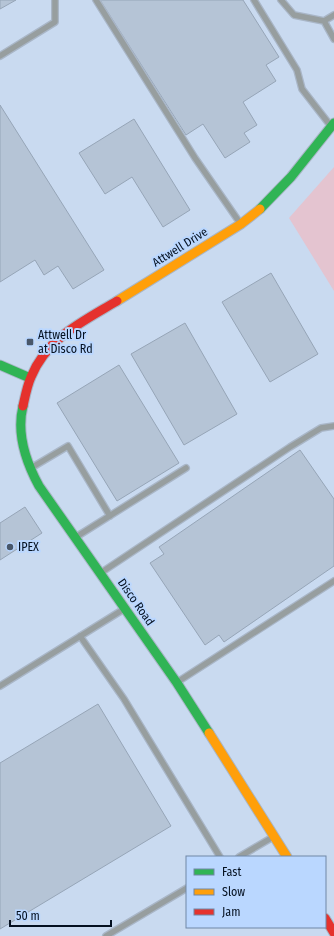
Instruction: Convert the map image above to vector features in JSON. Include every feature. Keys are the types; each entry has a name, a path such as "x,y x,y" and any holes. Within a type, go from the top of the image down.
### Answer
{"main road":[{"name":"Attwell Drive","path":"30,378 37,364 60,336 240,224 277,193 305,161 333,125"},
{"path":"0,365 30,378"},
{"name":"Disco Road","path":"30,378 21,414 21,429 23,447 30,469 39,486 101,572 177,683 286,856"},
{"path":"326,920 334,933"}],"lane":[{"path":"0,56 55,22 55,0"},
{"path":"96,0 195,158 240,224"},
{"path":"254,0 297,70 302,89 333,125"},
{"path":"281,0 294,15 324,21 334,15"},
{"path":"324,21 334,39"},
{"path":"101,572 290,446 321,428 334,426"},
{"path":"30,469 68,446 110,516"},
{"path":"76,537 186,468"},
{"path":"177,683 334,581"},
{"path":"0,686 126,608"},
{"path":"80,636 124,699 219,856"},
{"path":"241,856 274,836"},
{"path":"106,936 186,889"}],"shaded area":[{"path":"334,167 334,291 289,218"}],"building":[{"path":"0,0 16,0 0,9"},
{"path":"100,0 243,0 279,57 266,65 276,81 243,102 257,125 244,133 250,142 225,158 203,124 186,135"},
{"path":"0,105 104,270 73,289 58,266 44,275 35,260 0,282"},
{"path":"134,119 190,210 163,227 132,177 105,194 79,153"},
{"path":"271,273 318,354 270,382 222,302"},
{"path":"185,323 237,414 184,445 131,354"},
{"path":"119,365 179,463 117,501 57,403"},
{"path":"300,450 334,499 334,566 224,642 219,635 205,645 150,563 164,554 159,547"},
{"name":"IPEX","path":"25,507 42,533 0,560 0,523"},
{"path":"98,704 171,826 0,929 0,763"}],"traffic: fast":[{"path":"260,209 291,177 334,123"},
{"path":"0,365 30,378"},
{"path":"23,406 21,427 24,448 26,458 39,486 177,683 209,733"}],"traffic: slow":[{"path":"117,301 241,224 260,209"},
{"path":"209,733 286,856"}],"traffic: jam":[{"path":"23,406 31,377 38,363 46,352 67,332 117,301"},
{"path":"326,920 334,933"}],"place":[{"name":"Attwell Dr at Disco Rd","path":"30,342"},
{"name":"IPEX","path":"10,547"}]}
